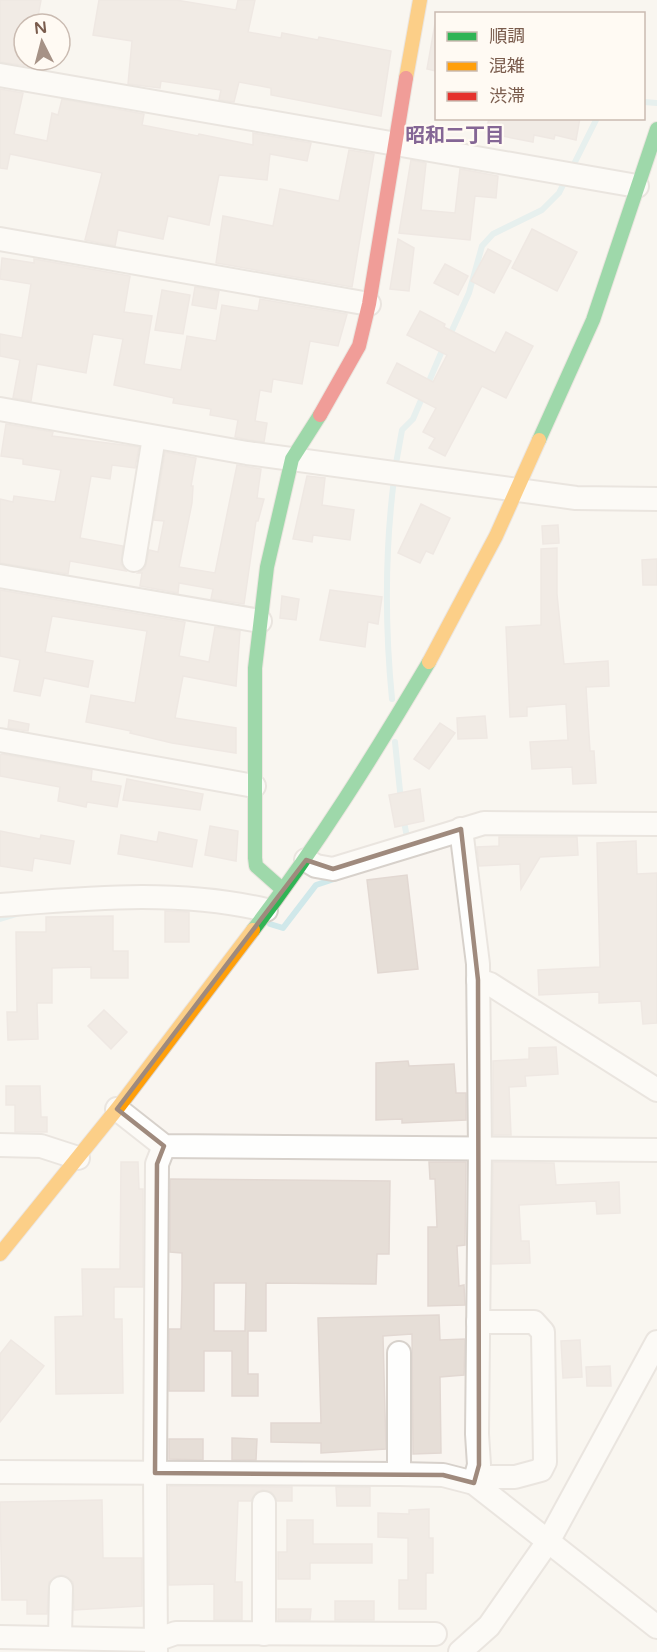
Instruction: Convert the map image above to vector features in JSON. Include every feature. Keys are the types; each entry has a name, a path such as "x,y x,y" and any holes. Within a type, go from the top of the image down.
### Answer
{"street":[{"path":"282,889 256,866 255,668 267,567 292,459 339,385 358,346 369,304 420,0"},
{"path":"0,75 637,186"},
{"path":"0,1254 117,1109 306,860 377,750 436,650 496,536 593,320 657,131"},
{"path":"0,239 369,304"},
{"path":"0,409 292,459 576,498 657,499"},
{"path":"134,560 154,437"},
{"path":"0,576 260,621"},
{"path":"0,740 254,786"},
{"path":"306,860 316,866 333,869 484,823 657,824"},
{"path":"461,829 478,980 480,1148 475,1480"},
{"path":"0,905 112,896 214,899 266,910"},
{"path":"478,980 490,984 657,1090"},
{"path":"117,1109 164,1146 657,1150"},
{"path":"0,1146 41,1146 78,1158"},
{"path":"156,1646 158,1164 164,1146"},
{"path":"0,1472 399,1474 443,1475 475,1480 524,1476 541,1470 545,1462 543,1332 534,1322 478,1322"},
{"path":"460,1652 489,1626 549,1540 657,1342"},
{"path":"399,1353 399,1474"},
{"path":"475,1480 549,1540 567,1559 657,1628"},
{"path":"264,1503 264,1634"},
{"path":"60,1638 61,1588"},
{"path":"0,1637 60,1638 156,1646 176,1634 435,1634"}],"highlighted area":[{"path":"461,829 478,980 479,1465 474,1483 443,1475 155,1473 157,1164 164,1146 117,1109 306,860 333,869"}],"building":[{"path":"0,0 41,0 39,12 12,12 12,64 0,62"},
{"path":"99,0 176,0 236,10 238,0 255,0 248,32 281,38 282,33 318,40 319,37 391,51 381,116 271,95 271,88 239,82 234,102 219,100 221,90 161,81 160,88 128,84 132,41 93,35"},
{"path":"435,24 435,71 427,69"},
{"path":"0,89 23,93 14,134 47,141 52,113 58,115 62,99 144,114 142,125 198,136 199,134 253,145 253,133 311,143 307,161 270,154 267,180 219,175 209,225 168,216 163,239 118,230 115,246 85,240 102,173 10,154 7,169 0,168"},
{"path":"489,120 580,120 576,140 555,135 554,139 534,135 533,142 486,133"},
{"path":"349,150 374,154 352,287 216,263 223,216 273,226 280,189 339,201"},
{"path":"411,160 426,163 421,210 455,213 460,169 498,176 496,198 475,196 470,240 399,233"},
{"path":"532,229 577,252 557,291 512,268"},
{"path":"398,239 414,248 409,291 390,289"},
{"path":"488,249 511,261 494,293 471,281"},
{"path":"2,258 34,263 34,259 130,276 124,312 152,316 144,364 181,370 187,336 216,341 222,305 258,311 260,299 347,314 338,346 310,341 302,384 273,379 271,392 260,390 255,421 267,423 264,442 249,440 235,437 238,420 210,415 211,409 173,403 174,398 114,385 123,339 93,334 86,373 37,364 31,401 13,398 20,360 0,356 0,334 22,338 31,284 0,279"},
{"path":"445,264 468,276 458,295 434,283"},
{"path":"195,287 219,291 216,309 192,305"},
{"path":"162,290 190,295 183,334 155,330"},
{"path":"420,311 445,324 444,327 495,353 506,332 533,346 506,398 482,386 445,456 429,448 435,438 423,432 436,408 387,383 397,363 433,382 447,355 407,335"},
{"path":"6,424 53,432 52,436 139,447 135,468 112,465 110,479 91,476 80,538 123,546 121,564 126,571 70,561 68,574 0,563 0,499 13,502 14,496 55,502 61,470 23,464 23,459 1,456"},
{"path":"165,452 196,458 191,486 193,486 192,503 179,567 215,573 237,465 261,469 257,498 264,499 258,521 256,521 244,604 211,599 213,589 179,583 178,593 140,586 142,573 138,573 145,568 149,550 158,552 164,521 154,520"},
{"path":"307,476 325,478 322,505 354,510 350,540 313,535 312,542 293,539"},
{"path":"421,504 450,518 433,554 426,551 420,563 398,553"},
{"path":"558,525 559,543 543,544 542,526"},
{"path":"557,548 557,594 564,664 608,661 609,686 586,687 590,751 594,751 596,783 573,784 572,767 532,769 530,742 568,740 566,704 527,707 527,716 510,717 506,627 541,625 541,549"},
{"path":"657,559 657,585 643,585 642,560"},
{"path":"0,590 185,622 179,656 209,662 215,627 240,631 236,686 183,676 175,718 236,728 236,753 172,743 130,733 131,731 86,722 91,695 135,703 147,631 52,616 45,652 93,661 88,687 44,678 40,696 14,691 20,660 0,656"},
{"path":"330,590 382,597 378,624 368,622 365,647 320,640"},
{"path":"282,596 299,599 296,620 280,618"},
{"path":"485,716 487,738 458,739 457,718"},
{"path":"9,720 29,724 28,731 8,728"},
{"path":"440,723 455,733 429,769 414,759"},
{"path":"0,755 92,770 91,781 121,786 117,807 87,802 86,807 58,801 60,787 0,776"},
{"path":"127,779 203,794 200,810 123,800"},
{"path":"420,789 424,821 395,827 389,795"},
{"path":"210,826 238,831 236,861 205,855"},
{"path":"0,831 40,839 41,835 74,841 70,864 34,858 32,871 0,866"},
{"path":"159,832 197,840 192,867 118,854 121,835 157,842"},
{"path":"499,837 577,837 578,855 540,857 521,889 520,864 479,866 477,847 499,846"},
{"path":"636,841 637,874 657,873 657,1023 643,1024 641,1001 599,1003 599,992 539,995 538,970 600,967 597,843"},
{"path":"407,875 418,969 378,973 367,880"},
{"path":"165,911 189,912 189,942 165,942"},
{"path":"113,916 113,951 128,951 128,978 91,978 91,967 52,968 52,1003 37,1003 38,1039 8,1040 7,1012 17,1012 16,932 46,932 46,917"},
{"path":"104,1010 127,1032 111,1049 88,1026"},
{"path":"556,1047 558,1074 525,1076 526,1086 509,1087 511,1135 493,1135 493,1061 529,1059 529,1048"},
{"path":"408,1061 409,1066 454,1064 456,1093 466,1093 466,1120 402,1123 402,1119 376,1120 376,1063"},
{"path":"6,1086 40,1086 41,1117 47,1117 47,1132 15,1132 15,1105 6,1105"},
{"path":"121,1162 138,1162 139,1189 143,1189 143,1287 114,1287 114,1319 122,1319 123,1393 56,1394 55,1317 83,1316 82,1269 120,1269"},
{"path":"429,1162 466,1162 465,1245 457,1246 459,1286 464,1285 465,1305 428,1306 428,1227 437,1227 435,1179 430,1179"},
{"path":"493,1162 554,1163 556,1185 619,1182 620,1213 597,1214 596,1201 519,1205 521,1241 529,1241 530,1263 492,1264"},
{"path":"170,1179 390,1181 389,1254 377,1254 376,1284 266,1283 266,1331 248,1331 248,1374 258,1374 258,1396 232,1396 232,1351 204,1351 204,1391 169,1391 169,1329 181,1329 182,1288 182,1253 170,1252","holes":["214,1283 246,1283 245,1331 214,1331"]},
{"path":"439,1315 440,1340 465,1339 464,1375 440,1377 441,1453 413,1454 412,1334 383,1336 386,1449 321,1453 321,1443 271,1442 271,1423 321,1423 318,1318"},
{"path":"11,1340 44,1366 0,1422 0,1354"},
{"path":"580,1340 582,1377 563,1378 561,1341"},
{"path":"610,1366 611,1386 587,1386 586,1367"},
{"path":"232,1438 257,1439 256,1460 232,1460"},
{"path":"169,1439 203,1439 203,1460 169,1459"},
{"path":"169,1486 292,1487 292,1501 277,1501 271,1492 263,1490 257,1492 251,1501 238,1501 235,1582 242,1582 242,1620 214,1620 214,1584 169,1585"},
{"path":"336,1487 370,1487 370,1506 337,1506"},
{"path":"102,1500 103,1558 142,1558 142,1606 74,1610 73,1582 62,1575 49,1582 47,1614 27,1614 27,1600 2,1600 0,1502"},
{"path":"429,1509 429,1538 433,1538 433,1573 426,1573 426,1609 399,1609 399,1580 408,1580 408,1538 378,1537 378,1513 409,1514 409,1510"},
{"path":"287,1520 313,1520 313,1544 372,1544 372,1563 310,1563 310,1579 278,1579 278,1552 287,1552"},
{"path":"335,1601 374,1601 374,1620 335,1620"},
{"path":"278,1609 311,1609 310,1620 278,1620"}],"waterway":[{"path":"645,102 657,103"},
{"path":"571,170 596,120"},
{"path":"449,337 469,293 482,246 493,234 542,210 559,193 566,179"},
{"path":"395,469 402,430 413,419 444,346"},
{"path":"392,699 387,589 394,479"},
{"path":"395,742 401,801"},
{"path":"403,817 408,842"},
{"path":"270,924 283,928 316,885 337,878"},
{"path":"0,919 20,913"}],"traffic: fast":[{"path":"539,440 593,320 657,129"},
{"path":"282,889 256,866 255,858 255,668 267,567 292,459 320,415"},
{"path":"253,930 345,799 429,662"}],"traffic: slow":[{"path":"406,78 420,0"},
{"path":"429,662 496,536 539,440"},
{"path":"0,1254 117,1109 253,930"}],"traffic: jam":[{"path":"320,415 359,346 369,304 406,78"}],"district":[{"name":"昭和二丁目","path":"455,136"}]}
